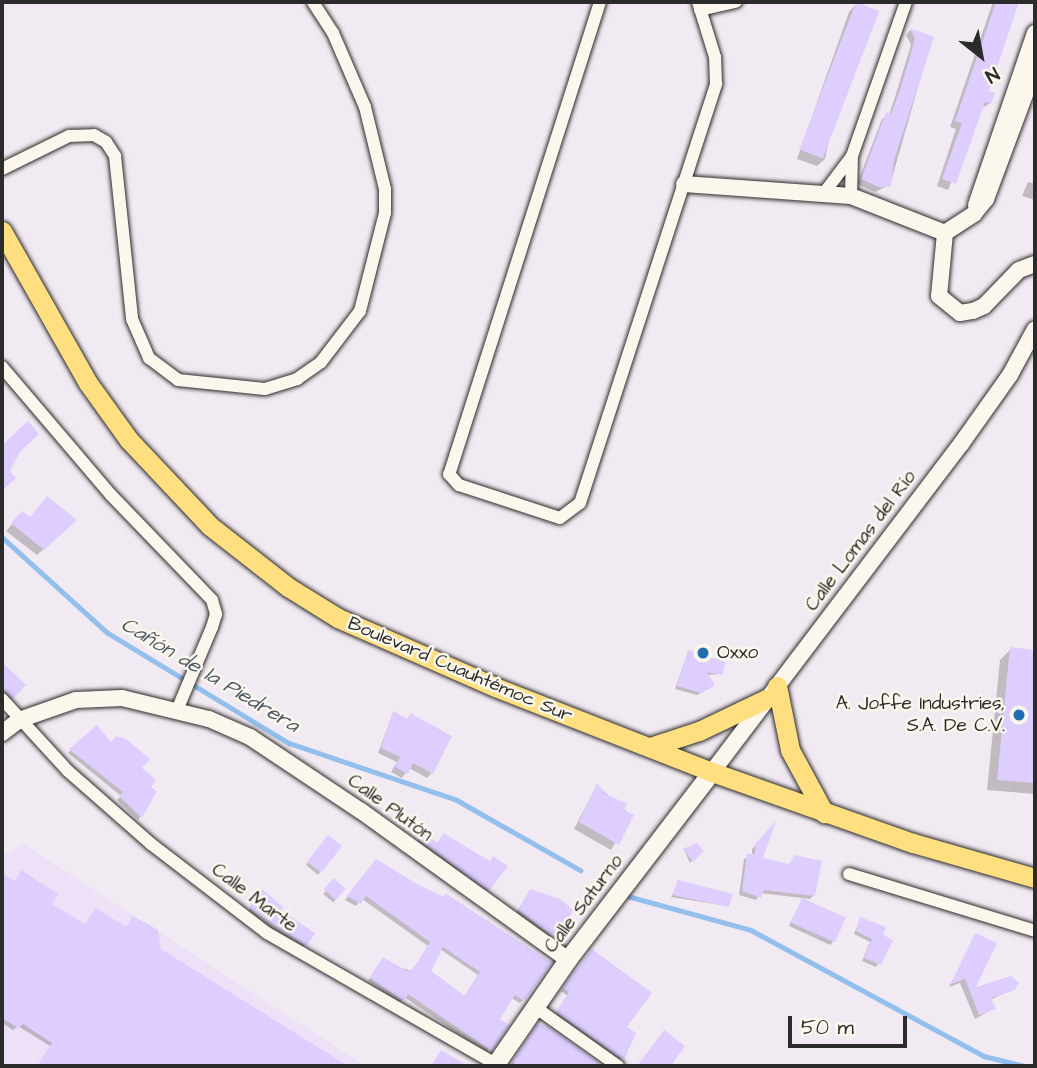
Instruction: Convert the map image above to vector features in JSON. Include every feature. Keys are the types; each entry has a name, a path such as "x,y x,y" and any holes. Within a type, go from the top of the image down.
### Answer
{"main road":[{"name":"Boulevard Cuauhtémoc Sur","path":"2,231 107,411 168,485 237,548 288,587 373,636 712,772 824,813 1035,878"},
{"path":"650,747 699,732 772,693 790,750 824,813"},
{"name":"Calle Saturno","path":"496,1065 568,960 712,772"}],"street":[{"path":"2,169 69,136 93,135 106,142 114,156 132,319 149,358 178,380 265,389 298,379 321,362 360,311 385,213 385,189 365,107 333,33 313,2"},
{"path":"600,2 450,460 449,474 459,485 560,518 573,513 580,503 718,73 699,6 736,2"},
{"path":"824,193 852,156 906,2"},
{"path":"974,214 988,160 1035,33"},
{"path":"945,233 974,214 994,182 1035,68"},
{"path":"851,196 852,156"},
{"path":"684,184 851,196 945,233"},
{"path":"945,233 939,296 960,313 984,306 1019,270 1035,264"},
{"name":"Calle Lomas del Río","path":"712,772 975,424 1035,329"},
{"path":"2,367 111,495 204,587 216,614 178,708"},
{"name":"Calle Plutón","path":"2,733 19,720 76,700 122,698 178,708 250,737 568,960"},
{"name":"Calle Marte","path":"2,699 68,771 151,844 267,933 496,1065"},
{"path":"849,874 1035,931"},
{"path":"535,1007 618,1066"}],"shaded area":[{"path":"24,844 365,1066 2,1066 2,856"}],"building":[{"path":"856,2 879,11 823,158 799,150"},
{"path":"996,2 1019,2 989,91 995,93 991,104 985,102 956,184 942,179 962,123 955,121"},
{"path":"910,28 934,37 894,160 891,186 881,188 861,179 886,112 891,114 900,90 915,39"},
{"path":"28,421 39,434 20,452 10,471 16,478 2,491 2,445"},
{"path":"47,496 77,520 44,550 11,523 22,511 30,517"},
{"name":"A. Joffe Industries, S.A. De C.V.","path":"1010,647 1035,650 1035,783 997,780"},
{"path":"688,650 726,662 722,675 707,672 715,685 701,693 677,686"},
{"path":"2,662 26,685 13,699 2,688"},
{"path":"393,711 408,719 410,713 452,736 433,774 413,763 408,774 395,767 400,757 381,748"},
{"path":"97,725 111,742 116,736 126,739 150,759 142,768 156,780 151,787 157,791 142,818 119,796 123,792 69,749"},
{"path":"597,783 606,794 627,804 624,810 634,815 619,845 579,822"},
{"path":"776,821 763,858 790,864 794,855 822,861 815,896 764,890 761,898 742,891 747,854 755,854 755,844"},
{"path":"422,833 438,843 443,833 490,861 493,856 508,866 489,891 418,839"},
{"path":"328,835 342,846 321,873 307,862"},
{"path":"697,843 704,851 693,862 683,849"},
{"path":"376,859 417,884 444,897 445,893 552,963 524,1001 515,995 500,1019 509,1025 492,1051 408,994 404,1001 370,978 383,957 407,971 413,969 430,942 366,896 361,904 347,896","holes":["443,947 480,972 465,996 431,971"]},
{"path":"21,870 58,894 52,904 85,924 96,908 126,927 133,916 158,930 161,949 348,1066 37,1066 52,1043 23,1024 18,1028 2,1018 2,873 15,881"},
{"path":"334,878 346,889 335,900 324,889"},
{"path":"678,880 733,894 729,907 672,895"},
{"path":"262,889 283,907 281,910 315,933 307,946 249,908"},
{"path":"530,889 560,899 573,910 558,940 518,910"},
{"path":"802,898 846,918 835,942 791,923"},
{"path":"860,917 886,927 883,934 893,941 881,965 864,958 872,939 856,931"},
{"path":"975,933 997,943 976,987 1011,976 1019,983 1015,990 991,998 996,1009 979,1015 965,979 951,984"},
{"path":"592,949 652,993 627,1027 636,1033 624,1060 556,1012 569,992 563,988"},
{"path":"537,1024 547,1026 603,1066 519,1066 512,1062"},
{"path":"664,1030 685,1046 671,1066 637,1066"},
{"path":"441,1050 468,1066 431,1066"}],"waterway":[{"name":"Cañón de la Piedrera","path":"2,537 108,633 289,743 457,800 580,870"},
{"name":"Cañón de la Piedrera","path":"624,895 751,930 984,1056 1024,1066"}],"place":[{"name":"Oxxo","path":"703,653"},
{"name":"A. Joffe Industries, S.A. De C.V.","path":"1019,715"}]}
